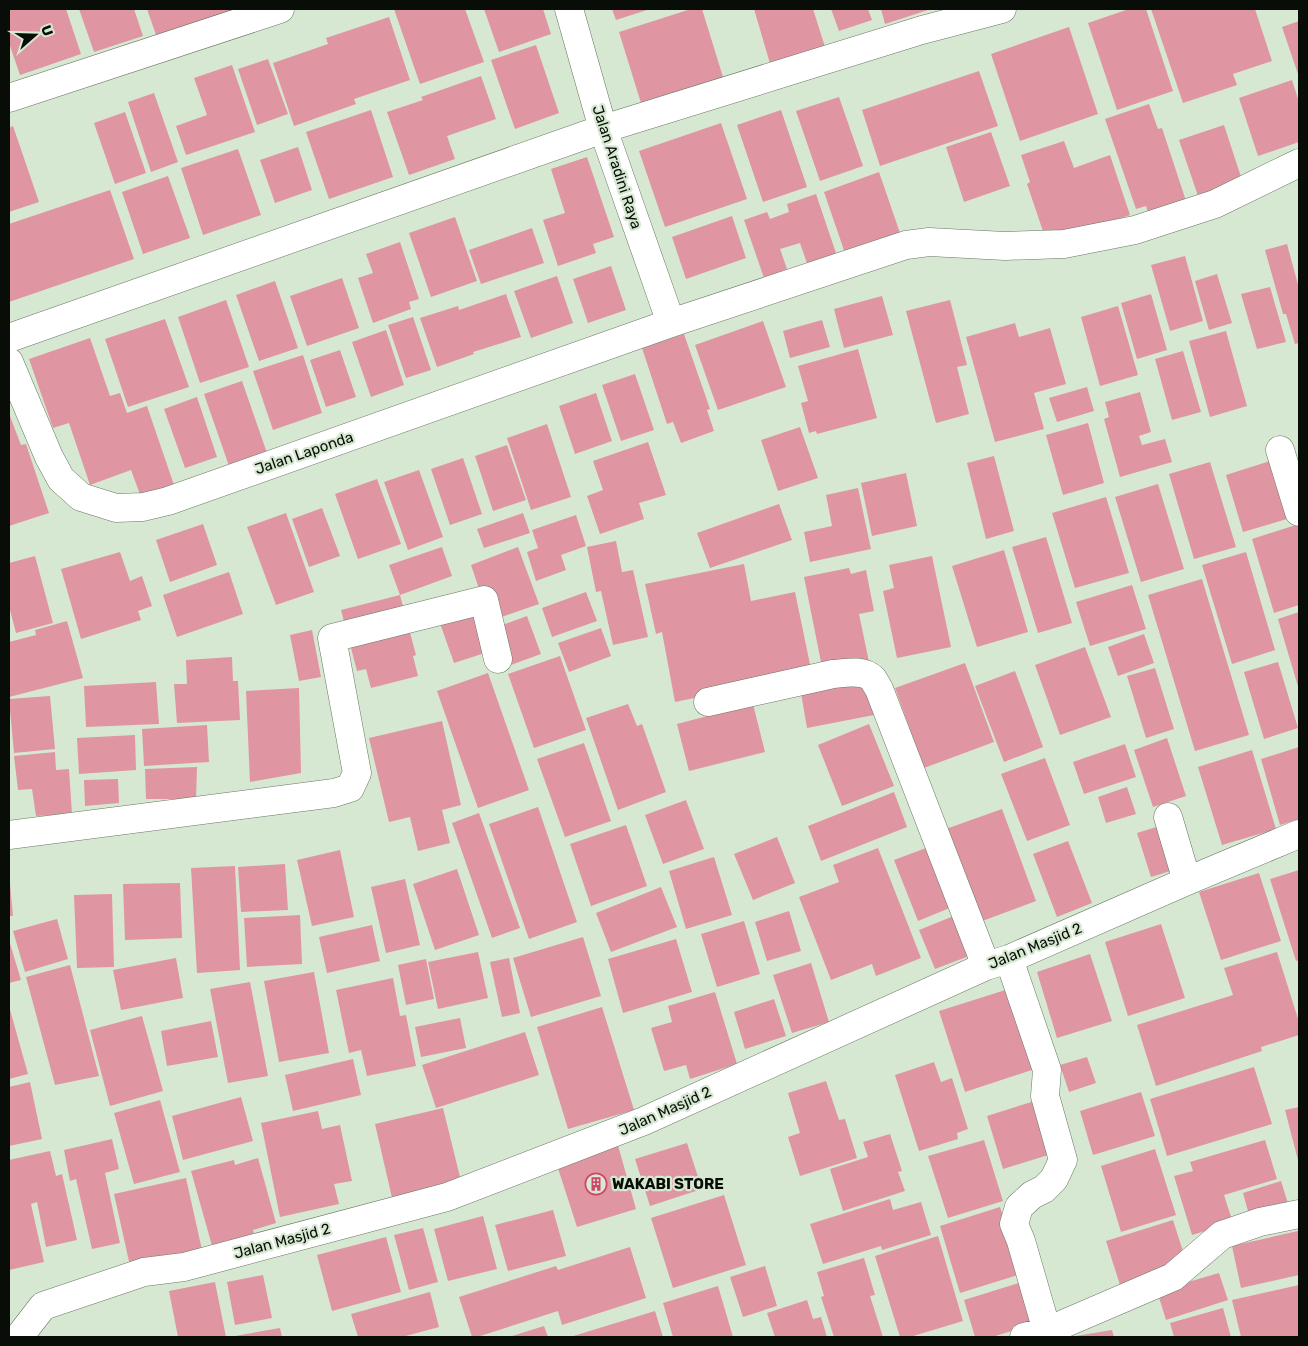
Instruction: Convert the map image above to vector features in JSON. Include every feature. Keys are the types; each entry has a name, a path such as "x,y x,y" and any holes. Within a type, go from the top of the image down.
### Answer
{"street":[{"path":"9,98 280,9"},
{"name":"Jalan Aradini Raya","path":"569,9 603,129 671,323"},
{"path":"9,338 603,129 922,30 1002,9"},
{"name":"Jalan Laponda","path":"9,362 49,457 61,479 81,497 116,508 142,507 168,501 671,323 906,245 929,242 1004,246 1064,244 1135,230 1215,204 1299,163"},
{"path":"1280,450 1299,512"},
{"path":"9,835 334,793 350,788 357,773 332,638 484,600 498,660"},
{"path":"708,702 833,674 853,672 863,674 872,679 879,689 1047,1070 1045,1096 1063,1160 1054,1179 1044,1189 1032,1195 1019,1208 1014,1224 1021,1241 1036,1334 1173,1277 1222,1235 1260,1222 1299,1214"},
{"path":"1168,817 1188,881"},
{"name":"Jalan Masjid 2","path":"19,1337 43,1306 144,1272 184,1267 447,1197 644,1121 998,962 1299,834"}],"building":[{"path":"9,9 66,9 81,54 20,75 9,43"},
{"path":"79,9 134,9 143,36 94,52"},
{"path":"147,9 237,9 157,38"},
{"path":"394,9 465,9 484,62 420,84"},
{"path":"484,9 543,9 551,34 499,52"},
{"path":"612,9 650,9 616,20"},
{"path":"691,9 702,9 723,77 641,103 619,32"},
{"path":"754,9 813,9 826,50 771,67"},
{"path":"831,9 868,9 872,20 839,31"},
{"path":"881,9 931,9 885,24"},
{"path":"1129,9 1146,9 1173,91 1117,110 1088,23"},
{"path":"1151,9 1255,9 1272,61 1233,74 1237,85 1183,103"},
{"path":"389,17 410,80 354,99 356,104 294,126 273,63 328,44 326,38"},
{"path":"1299,21 1299,77 1282,27"},
{"path":"1069,27 1098,114 1020,141 991,54"},
{"path":"536,45 559,113 515,129 491,60"},
{"path":"268,59 288,114 257,125 238,69"},
{"path":"232,65 255,132 186,155 176,126 207,115 194,78"},
{"path":"979,71 998,126 880,166 862,110"},
{"path":"481,76 496,119 447,136 455,159 409,175 387,112 423,100 421,97"},
{"path":"1292,80 1299,102 1299,142 1258,156 1239,98"},
{"path":"154,93 178,162 151,172 128,102"},
{"path":"839,97 863,166 820,181 796,111"},
{"path":"1149,104 1158,129 1162,128 1189,210 1151,223 1146,206 1136,209 1105,119"},
{"path":"371,110 393,177 329,199 306,132"},
{"path":"781,110 807,187 763,202 737,125"},
{"path":"125,112 146,173 115,184 94,123"},
{"path":"721,123 747,199 665,227 639,151"},
{"path":"1224,125 1243,183 1199,199 1179,140"},
{"path":"13,126 39,202 9,212 9,128"},
{"path":"991,132 1010,186 964,202 946,147"},
{"path":"1064,141 1074,168 1110,155 1130,215 1047,243 1027,184 1030,182 1021,155"},
{"path":"298,147 312,190 275,203 260,160"},
{"path":"238,149 261,215 203,235 181,168"},
{"path":"587,157 614,237 593,244 596,253 558,266 543,220 565,213 551,169"},
{"path":"879,172 900,233 876,241 847,259 824,192"},
{"path":"168,176 190,238 143,254 122,192"},
{"path":"110,190 134,259 9,302 9,224"},
{"path":"816,194 838,259 809,269 800,243 780,249 787,269 764,278 744,220 767,212 770,219 789,212 787,204"},
{"path":"732,216 746,258 686,279 672,237"},
{"path":"455,217 477,281 431,297 409,233"},
{"path":"532,228 544,263 481,284 469,250"},
{"path":"400,242 419,299 409,302 411,309 373,323 358,278 373,273 366,254"},
{"path":"1287,244 1299,288 1299,343 1295,344 1286,314 1283,314 1265,250"},
{"path":"1185,256 1203,321 1170,331 1151,265"},
{"path":"611,266 626,310 588,323 573,279"},
{"path":"1217,274 1232,323 1209,330 1195,281"},
{"path":"557,276 573,323 531,338 514,291"},
{"path":"342,278 359,328 307,346 290,296"},
{"path":"275,281 298,348 259,361 236,295"},
{"path":"1270,287 1286,342 1257,349 1241,294"},
{"path":"506,294 521,337 473,352 474,354 437,367 420,318 458,306 459,310"},
{"path":"1151,294 1167,350 1137,359 1121,303"},
{"path":"882,296 893,335 844,348 834,309"},
{"path":"226,300 249,367 200,383 178,317"},
{"path":"950,300 967,365 957,367 969,414 936,423 906,311"},
{"path":"1118,306 1138,375 1100,386 1081,317"},
{"path":"413,317 431,370 406,378 388,325"},
{"path":"165,319 189,387 128,407 105,339"},
{"path":"822,320 830,347 790,358 783,331"},
{"path":"763,321 786,387 718,410 695,345"},
{"path":"1015,323 1019,337 1050,328 1066,384 1034,393 1044,429 995,442 966,337"},
{"path":"386,330 404,385 371,397 352,342"},
{"path":"1226,331 1247,406 1210,417 1189,341"},
{"path":"684,334 710,409 707,410 714,431 681,443 673,422 667,424 642,348"},
{"path":"90,338 110,396 120,393 127,413 147,406 174,485 141,497 131,470 90,485 69,423 53,428 29,359"},
{"path":"858,349 877,418 817,434 816,431 809,433 801,403 808,401 798,366"},
{"path":"340,350 356,397 326,407 310,360"},
{"path":"1183,351 1201,412 1172,420 1155,359"},
{"path":"303,355 322,413 273,430 253,371"},
{"path":"635,374 654,430 621,441 602,385"},
{"path":"242,381 267,453 229,466 204,394"},
{"path":"1087,387 1094,411 1057,422 1049,398"},
{"path":"1140,392 1151,432 1139,436 1142,445 1165,439 1172,462 1120,477 1104,419 1109,417 1105,402"},
{"path":"596,393 612,441 575,454 559,406"},
{"path":"197,397 217,457 185,468 164,409"},
{"path":"9,416 21,445 26,444 49,513 9,526"},
{"path":"1088,423 1104,483 1063,495 1046,435"},
{"path":"547,424 571,497 531,510 507,438"},
{"path":"800,427 818,478 778,491 761,440"},
{"path":"648,442 666,495 639,503 644,519 600,534 587,496 603,490 593,461"},
{"path":"507,445 526,500 493,511 475,456"},
{"path":"994,456 1014,531 986,539 967,463"},
{"path":"463,458 482,514 450,525 431,469"},
{"path":"1270,461 1287,519 1243,532 1226,475"},
{"path":"1210,462 1236,547 1194,559 1169,474"},
{"path":"419,470 443,537 408,550 384,482"},
{"path":"906,473 917,526 872,536 861,483"},
{"path":"377,479 401,544 358,559 335,494"},
{"path":"1158,484 1184,569 1141,582 1115,497"},
{"path":"858,488 871,549 810,562 804,532 832,526 826,495"},
{"path":"1106,497 1129,573 1075,588 1052,513"},
{"path":"779,504 792,540 710,568 697,533"},
{"path":"322,508 340,556 309,567 292,519"},
{"path":"286,513 314,592 276,605 247,527"},
{"path":"523,513 530,533 484,548 477,529"},
{"path":"576,515 586,546 561,555 566,570 536,581 527,552 538,548 532,530"},
{"path":"203,524 217,565 170,582 156,540"},
{"path":"1299,524 1299,605 1274,613 1252,539"},
{"path":"1046,537 1072,623 1038,633 1012,547"},
{"path":"616,541 622,572 633,570 648,637 613,645 601,591 596,592 587,547"},
{"path":"442,547 452,576 400,595 389,565"},
{"path":"518,547 539,604 490,621 471,565"},
{"path":"1004,550 1028,632 977,647 952,566"},
{"path":"120,552 130,581 142,576 152,606 138,611 141,620 81,639 61,569"},
{"path":"1246,552 1275,650 1232,664 1202,565"},
{"path":"35,556 53,623 16,633 9,606 9,563"},
{"path":"932,556 951,647 897,658 883,591 894,588 889,565"},
{"path":"744,564 751,601 795,592 812,674 675,702 662,632 656,634 645,584"},
{"path":"849,568 851,574 866,570 874,611 859,614 869,662 823,672 804,577"},
{"path":"229,572 243,614 177,637 163,595"},
{"path":"1202,579 1249,735 1195,751 1148,595"},
{"path":"1132,585 1146,629 1090,646 1076,602"},
{"path":"586,592 597,621 552,637 542,608"},
{"path":"400,595 416,655 413,656 418,676 371,688 366,669 357,671 341,610"},
{"path":"469,600 488,652 454,663 436,612"},
{"path":"1299,612 1299,690 1278,619"},
{"path":"527,616 541,654 505,667 492,629"},
{"path":"67,621 83,678 9,697 9,642 36,635 35,630"},
{"path":"601,628 611,656 569,672 558,643"},
{"path":"312,630 321,677 299,681 290,635"},
{"path":"1144,634 1154,663 1118,676 1108,647"},
{"path":"1085,647 1111,717 1060,735 1035,665"},
{"path":"560,656 586,730 534,748 508,674"},
{"path":"232,657 233,681 238,681 240,720 177,723 174,684 187,684 186,660"},
{"path":"1278,662 1298,728 1264,739 1244,672"},
{"path":"965,663 994,742 924,768 895,688"},
{"path":"1155,668 1174,729 1146,738 1127,676"},
{"path":"1015,671 1043,747 1004,762 975,686"},
{"path":"488,673 529,790 478,808 437,691"},
{"path":"868,680 874,715 807,728 801,693"},
{"path":"156,682 159,724 86,727 84,686"},
{"path":"299,688 301,773 250,782 246,691"},
{"path":"50,696 55,749 14,753 9,699"},
{"path":"628,704 637,726 642,724 666,792 618,810 586,718"},
{"path":"753,704 765,752 689,771 677,724"},
{"path":"442,721 461,805 442,810 450,843 418,851 410,817 389,822 369,738"},
{"path":"869,724 894,786 842,806 818,745"},
{"path":"207,725 209,762 144,766 142,729"},
{"path":"135,735 136,770 79,774 77,738"},
{"path":"1167,738 1186,796 1153,807 1134,750"},
{"path":"584,743 611,821 565,837 537,759"},
{"path":"1125,744 1136,777 1084,794 1073,762"},
{"path":"1299,747 1299,819 1280,825 1261,759"},
{"path":"1252,750 1276,829 1222,845 1198,767"},
{"path":"55,752 56,770 69,769 72,814 36,816 32,789 18,790 14,756"},
{"path":"1045,758 1070,825 1027,841 1001,774"},
{"path":"197,767 196,799 146,799 145,769"},
{"path":"118,779 119,803 85,806 84,780"},
{"path":"1127,787 1136,814 1106,823 1098,797"},
{"path":"894,792 907,827 821,861 808,826"},
{"path":"686,800 704,849 663,864 645,815"},
{"path":"538,807 577,922 529,939 489,824"},
{"path":"1002,809 1036,901 977,923 943,830"},
{"path":"479,813 520,928 492,938 452,823"},
{"path":"626,825 647,886 591,906 570,844"},
{"path":"1163,825 1177,869 1151,877 1137,833"},
{"path":"777,837 795,883 753,900 734,854"},
{"path":"1068,841 1092,903 1057,917 1033,854"},
{"path":"934,845 957,905 918,921 894,860"},
{"path":"878,848 921,958 876,976 872,964 831,980 799,897 839,882 833,865"},
{"path":"340,850 354,917 312,926 297,860"},
{"path":"714,857 732,915 686,929 669,871"},
{"path":"285,864 288,910 241,912 238,867"},
{"path":"235,866 240,970 197,973 191,868"},
{"path":"457,869 479,935 435,950 413,884"},
{"path":"1299,870 1299,960 1296,961 1270,879"},
{"path":"1259,873 1281,941 1221,960 1199,892"},
{"path":"405,879 420,945 386,953 371,887"},
{"path":"180,883 182,938 125,940 123,884"},
{"path":"10,884 13,916 9,916"},
{"path":"661,887 677,927 611,952 596,913"},
{"path":"112,894 114,967 77,968 74,895"},
{"path":"789,911 801,951 767,961 755,922"},
{"path":"961,913 977,953 935,969 919,930"},
{"path":"300,915 302,964 247,967 244,918"},
{"path":"57,919 68,959 25,972 13,931"},
{"path":"744,921 760,974 717,987 701,934"},
{"path":"1161,924 1185,998 1128,1016 1105,942"},
{"path":"372,925 380,961 327,973 319,937"},
{"path":"583,937 601,996 531,1017 513,958"},
{"path":"676,939 692,992 623,1013 608,959"},
{"path":"9,940 21,980 9,983"},
{"path":"478,952 488,998 438,1009 428,962"},
{"path":"1277,952 1299,1022 1299,1035 1261,1047 1262,1051 1156,1086 1137,1025 1233,995 1224,968"},
{"path":"1090,954 1112,1021 1057,1038 1037,972"},
{"path":"176,958 183,998 121,1010 113,970"},
{"path":"509,958 520,1013 502,1017 490,962"},
{"path":"426,959 434,999 406,1005 398,965"},
{"path":"811,963 829,1022 792,1033 773,975"},
{"path":"70,965 99,1076 55,1085 26,977"},
{"path":"314,972 329,1053 279,1062 264,981"},
{"path":"393,978 400,1016 406,1015 416,1066 367,1076 361,1050 349,1053 336,990"},
{"path":"250,982 268,1076 228,1083 210,989"},
{"path":"1015,987 1041,1067 965,1092 939,1011"},
{"path":"715,992 737,1064 690,1079 686,1065 664,1071 651,1028 672,1022 668,1006"},
{"path":"774,999 786,1036 745,1049 734,1012"},
{"path":"9,1006 28,1074 9,1079"},
{"path":"602,1007 634,1110 568,1129 537,1027"},
{"path":"142,1016 163,1091 110,1106 90,1030"},
{"path":"460,1018 466,1048 421,1057 415,1027"},
{"path":"211,1021 218,1057 167,1066 161,1031"},
{"path":"525,1032 539,1075 436,1108 422,1065"},
{"path":"1087,1057 1096,1083 1069,1092 1060,1065"},
{"path":"353,1059 361,1095 293,1111 285,1075"},
{"path":"934,1062 941,1082 952,1078 968,1129 957,1133 958,1139 919,1151 895,1075"},
{"path":"1254,1067 1272,1124 1167,1156 1150,1099"},
{"path":"826,1081 839,1120 845,1119 857,1158 800,1176 788,1137 800,1133 788,1093"},
{"path":"30,1082 42,1139 9,1146 9,1087"},
{"path":"1141,1092 1155,1136 1093,1155 1080,1111"},
{"path":"241,1097 253,1141 183,1160 172,1116"},
{"path":"1041,1099 1058,1152 1003,1169 987,1116"},
{"path":"160,1100 180,1172 134,1184 114,1113"},
{"path":"1299,1107 1299,1164 1285,1110"},
{"path":"443,1108 462,1185 393,1202 375,1124"},
{"path":"318,1111 322,1129 340,1125 352,1181 334,1184 339,1204 280,1217 261,1123"},
{"path":"890,1134 902,1171 898,1172 905,1191 843,1211 830,1169 868,1157 863,1142"},
{"name":"WAKABI STORE","path":"615,1135 636,1209 577,1227 555,1159"},
{"path":"112,1139 119,1169 105,1173 120,1243 92,1249 76,1179 70,1181 64,1150"},
{"path":"984,1140 1003,1201 948,1218 928,1156"},
{"path":"1265,1140 1277,1179 1224,1195 1233,1223 1192,1235 1174,1176 1193,1171 1190,1162"},
{"path":"687,1143 702,1189 650,1206 635,1159"},
{"path":"1155,1149 1176,1215 1121,1232 1101,1166"},
{"path":"50,1151 56,1176 62,1174 77,1240 46,1247 37,1202 31,1204 44,1262 9,1270 9,1160"},
{"path":"258,1158 276,1223 253,1230 256,1241 214,1253 191,1171 234,1160 235,1165"},
{"path":"186,1178 202,1250 130,1266 114,1194"},
{"path":"1281,1181 1290,1210 1251,1222 1243,1193"},
{"path":"724,1195 746,1265 673,1288 651,1218"},
{"path":"890,1199 893,1210 921,1202 931,1235 882,1250 881,1246 823,1264 810,1224"},
{"path":"1000,1207 1021,1274 960,1293 940,1226"},
{"path":"553,1210 566,1256 508,1271 495,1225"},
{"path":"483,1216 497,1269 448,1281 434,1229"},
{"path":"1173,1220 1187,1264 1120,1285 1106,1241"},
{"path":"423,1228 438,1282 409,1290 394,1235"},
{"path":"1298,1231 1299,1275 1241,1288 1232,1246"},
{"path":"938,1236 963,1321 910,1337 900,1337 875,1256"},
{"path":"386,1237 401,1292 332,1311 317,1255"},
{"path":"630,1247 646,1298 562,1325 558,1311 472,1337 459,1297 556,1266 558,1270"},
{"path":"864,1258 875,1295 870,1296 883,1337 834,1337 821,1297 824,1296 817,1272"},
{"path":"765,1266 777,1306 743,1317 730,1277"},
{"path":"1219,1273 1228,1300 1166,1320 1157,1291"},
{"path":"263,1275 272,1318 235,1325 227,1282"},
{"path":"1025,1281 1038,1323 992,1337 975,1337 964,1300"},
{"path":"215,1282 226,1337 178,1337 169,1291"},
{"path":"1299,1285 1299,1337 1241,1337 1232,1300"},
{"path":"718,1286 733,1337 673,1337 663,1303"},
{"path":"430,1292 439,1327 402,1337 358,1337 351,1314"},
{"path":"807,1300 813,1319 821,1317 827,1337 775,1337 767,1313"},
{"path":"1223,1308 1231,1337 1174,1337 1170,1323"},
{"path":"655,1311 663,1337 570,1337"},
{"path":"544,1326 548,1337 509,1337"},
{"path":"280,1328 282,1337 235,1337 235,1336"},
{"path":"1112,1330 1114,1337 1076,1337 1076,1336"}],"place":[{"name":"WAKABI STORE","path":"596,1184"}]}
